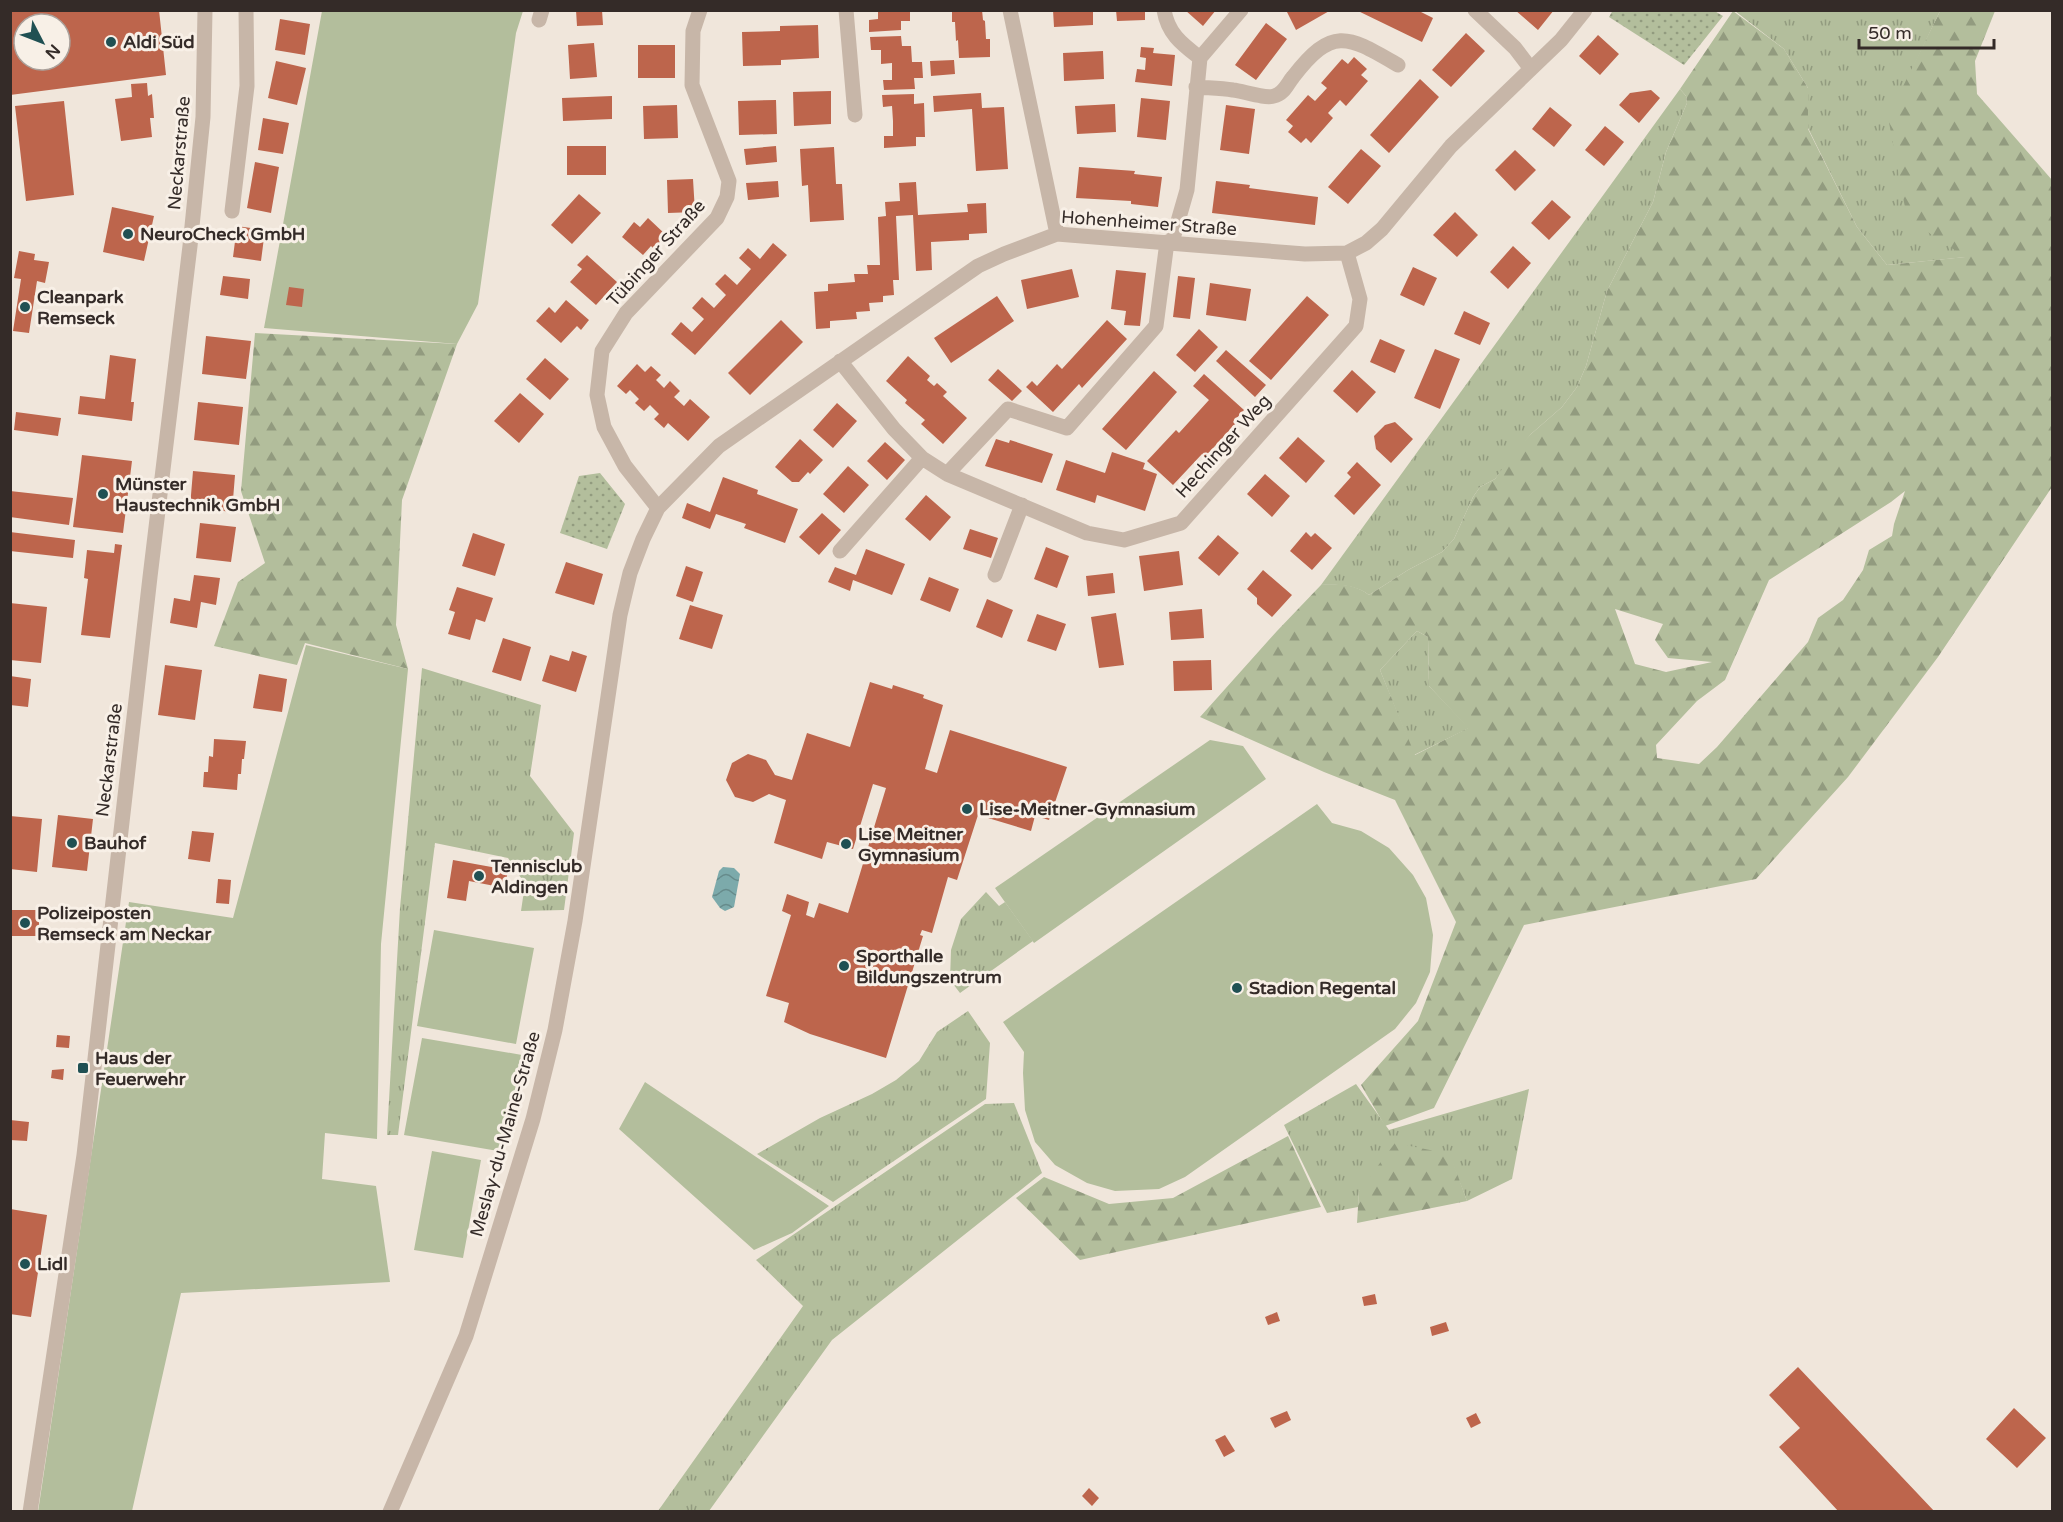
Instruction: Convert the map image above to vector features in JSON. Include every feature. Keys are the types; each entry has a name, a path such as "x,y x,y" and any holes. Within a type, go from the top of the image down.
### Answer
{"street":[{"name":"Neckarstraße","path":"30,1512 84,1155 191,235 203,117 206,10"},
{"path":"232,211 247,86 246,10"},
{"name":"Tübinger Straße","path":"658,508 625,466 604,428 597,395 602,351 626,313 717,218 727,196 729,182 693,85 693,31 700,10"},
{"path":"846,10 855,115"},
{"path":"1010,10 1057,234"},
{"path":"1164,10 1169,28 1176,38 1200,58"},
{"path":"947,474 1008,409 1067,428 1156,326 1170,242 1187,189 1200,58 1241,10"},
{"path":"1474,10 1515,48 1531,69"},
{"path":"1347,253 1366,243 1382,229 1451,146 1561,40 1585,10"},
{"path":"1196,87 1231,89 1273,97 1283,92 1314,52 1342,39 1364,45 1398,65"},
{"name":"Hohenheimer Straße","path":"658,508 719,446 978,266 1057,234 1305,254 1347,253"},
{"name":"Hechinger Weg","path":"840,361 894,429 922,458 947,474 1087,533 1124,540 1181,523 1356,326 1360,299 1347,253"},
{"path":"840,551 922,458"},
{"path":"995,575 1022,506"},
{"name":"Meslay-du-Maine-Straße","path":"390,1512 466,1336 533,1119 555,1030 575,921 620,615 630,573 658,508"}],"green space":[{"path":"1613,10 1713,10 1723,16 1684,65 1609,17"},
{"path":"322,11 523,11 516,33 478,304 457,344 264,328"},
{"path":"1733,11 1784,49 1808,88 1808,129 1857,227 1887,265 1965,257 1907,218 1888,117 1940,11 1995,11 1975,61 1977,94 2052,180 2052,487 1938,657 1848,777 1756,879 1524,925 1434,1108 1385,1126 1361,1085 1418,1021 1456,922 1395,800 1324,772 1200,717 1321,585 1346,586 1369,595 1442,552 1454,539 1480,487 1495,479 1517,449 1562,407 1577,387 1586,366 1607,291 1653,202 1666,152 1687,103 1686,96 1680,89","holes":["1905,491 1892,536 1869,550 1863,570 1843,600 1818,618 1808,642 1717,747 1699,764 1657,758 1656,745 1697,701 1725,680 1769,580","1615,609 1663,624 1655,640 1668,658 1712,662 1666,672 1635,664","1417,631 1428,637 1429,686 1468,728 1415,755 1380,670"]},
{"path":"1735,11 1940,11 1889,118 1966,257 1887,265 1857,227 1808,128 1808,88 1784,49"},
{"path":"1680,89 1686,96 1687,103 1666,152 1653,202 1607,291 1586,366 1577,387 1562,407 1531,434 1495,479 1480,487 1454,539 1442,552 1369,595 1353,587 1321,585"},
{"path":"255,333 457,344 402,500 396,625 408,669 305,643 297,665 214,646 238,582 265,563 241,491"},
{"path":"600,473 625,504 607,549 560,533 579,476"},
{"path":"1417,631 1428,637 1429,686 1469,728 1414,755 1380,670"},
{"path":"306,645 408,669 381,944 377,1139 325,1133 322,1179 376,1186 390,1282 181,1293 132,1511 38,1512 129,902 233,918"},
{"path":"422,668 541,705 530,776 574,833 564,910 521,911 525,884 508,858 435,843 398,1135 387,1135 400,908"},
{"path":"1210,740 1243,746 1266,779 1034,943 995,888"},
{"name":"Stadion Regental","path":"1317,804 1332,823 1361,831 1389,848 1413,875 1426,898 1433,935 1430,972 1416,1003 1395,1029 1185,1177 1159,1189 1115,1191 1087,1183 1055,1165 1035,1142 1025,1110 1024,1052 1003,1022"},
{"path":"986,892 999,906 1005,902 1033,941 960,993 950,980 951,950 961,919"},
{"path":"434,930 534,948 516,1044 417,1026"},
{"path":"968,1011 990,1043 986,1099 833,1202 757,1154 820,1118 896,1080 919,1061 937,1032"},
{"path":"422,1038 522,1055 504,1152 404,1135"},
{"path":"645,1082 829,1206 792,1233 754,1250 619,1129"},
{"path":"1356,1084 1389,1130 1529,1089 1512,1179 1467,1201 1449,1154 1359,1191 1358,1207 1327,1213 1284,1125"},
{"path":"1014,1103 1042,1173 832,1340 709,1511 658,1511 803,1306 756,1260 985,1104"},
{"path":"1288,1136 1321,1207 1080,1260 1016,1198 1044,1177 1109,1204 1173,1198"},
{"path":"1395,1143 1450,1154 1467,1201 1357,1223 1359,1191"},
{"path":"432,1151 481,1160 463,1258 414,1250"}],"water":[{"path":"723,867 734,868 740,874 734,907 725,911 712,897 719,871"}],"building":[{"name":"Aldi Süd","path":"10,10 159,10 166,75 10,95"},
{"path":"576,10 602,10 603,25 577,26"},
{"path":"878,10 910,10 910,21 901,21 901,30 869,32 869,20 878,19"},
{"path":"952,10 982,10 986,39 990,39 990,57 959,58"},
{"path":"1053,10 1093,10 1093,25 1054,27"},
{"path":"1116,10 1145,10 1145,20 1117,21"},
{"path":"1185,10 1216,10 1203,26"},
{"path":"1286,10 1331,10 1296,30"},
{"path":"1356,10 1417,10 1433,18 1422,42"},
{"path":"1515,10 1554,10 1538,30"},
{"path":"280,19 310,24 305,55 275,50"},
{"path":"1266,23 1287,39 1256,80 1235,65"},
{"path":"818,25 819,58 781,60 781,65 743,66 742,32 780,31 780,26"},
{"path":"1466,33 1485,51 1451,87 1432,70"},
{"path":"1598,35 1619,54 1600,75 1579,56"},
{"path":"901,36 902,46 911,46 912,62 922,62 923,78 914,78 915,89 884,90 883,80 892,80 892,63 881,64 881,50 871,50 870,37"},
{"path":"594,43 597,77 570,79 568,45"},
{"path":"638,45 675,45 675,78 638,78"},
{"path":"1141,47 1154,48 1153,53 1175,55 1172,86 1135,82 1137,69 1145,70 1146,58 1140,57"},
{"path":"1103,51 1104,79 1064,81 1063,53"},
{"path":"1354,57 1367,69 1361,75 1368,81 1346,106 1340,100 1328,113 1333,118 1311,143 1306,138 1301,143 1288,132 1293,126 1286,120 1308,95 1315,101 1327,88 1321,83 1342,59 1348,64"},
{"path":"954,60 955,74 931,76 930,61"},
{"path":"276,61 306,68 297,105 268,98"},
{"path":"1420,79 1439,97 1389,153 1370,135"},
{"path":"147,83 148,96 152,94 154,118 150,118 152,137 121,141 115,99 132,97 131,84"},
{"path":"1651,90 1660,98 1639,123 1619,105 1630,93"},
{"path":"831,91 831,124 794,126 793,92"},
{"path":"981,93 982,108 1004,107 1008,169 976,171 972,109 934,112 933,96"},
{"path":"914,94 914,104 924,103 925,137 916,137 916,146 884,148 884,136 893,136 893,121 892,106 883,107 882,95"},
{"path":"612,96 612,119 563,121 562,98"},
{"path":"1141,98 1170,101 1166,140 1137,137"},
{"path":"776,100 777,134 739,135 738,101"},
{"path":"64,101 74,195 26,201 15,106"},
{"path":"1115,104 1116,132 1077,134 1075,106"},
{"path":"677,105 678,138 644,139 643,106"},
{"path":"1226,105 1255,109 1249,154 1220,150"},
{"path":"1550,107 1572,125 1554,147 1532,129"},
{"path":"263,118 289,123 283,154 258,150"},
{"path":"1605,126 1624,142 1604,166 1585,150"},
{"path":"567,146 606,146 606,175 567,175"},
{"path":"776,146 777,162 746,165 744,149"},
{"path":"834,147 836,184 842,184 844,220 810,222 808,185 802,186 800,149"},
{"path":"1361,149 1381,166 1348,204 1328,187"},
{"path":"1515,150 1536,170 1515,191 1495,170"},
{"path":"255,162 279,167 271,213 247,208"},
{"path":"1079,167 1135,171 1134,174 1162,177 1158,207 1131,204 1131,201 1076,198"},
{"path":"693,179 695,212 668,213 667,180"},
{"path":"778,181 779,197 748,200 746,183"},
{"path":"1216,181 1250,185 1249,188 1318,197 1315,225 1212,213"},
{"path":"916,182 918,215 968,212 967,204 986,203 987,233 969,234 969,240 931,242 932,270 916,271 913,215 896,216 899,280 893,280 894,295 883,296 883,302 869,303 870,311 856,312 857,319 830,321 830,328 816,329 814,292 828,291 828,284 855,282 854,274 868,274 867,265 880,265 878,217 886,216 885,202 900,201 899,183"},
{"path":"579,194 601,213 572,244 551,225"},
{"path":"1552,200 1571,217 1549,240 1531,223"},
{"name":"NeuroCheck GmbH","path":"112,207 154,216 144,261 103,252"},
{"path":"1455,212 1478,235 1457,257 1433,235"},
{"path":"648,218 666,235 654,249 651,246 643,255 622,237 634,222 640,227"},
{"path":"237,226 265,230 261,261 233,257"},
{"path":"773,243 787,255 695,355 671,334 681,322 692,332 704,319 692,308 702,297 714,308 726,295 715,284 725,274 737,285 751,269 739,258 748,248 760,259"},
{"path":"1513,246 1531,263 1508,289 1490,272"},
{"name":"Cleanpark Remseck","path":"19,251 35,254 34,260 49,262 45,283 37,281 29,333 13,331 21,279 14,278"},
{"path":"587,255 617,282 596,305 570,282 582,269 577,265"},
{"path":"1413,267 1437,278 1424,306 1400,295"},
{"path":"1072,269 1079,297 1027,309 1021,280"},
{"path":"1116,270 1146,273 1140,326 1124,325 1126,311 1111,309"},
{"path":"223,276 250,279 248,299 220,295"},
{"path":"1178,276 1195,278 1190,319 1173,317"},
{"path":"1210,283 1251,289 1246,321 1206,315"},
{"path":"289,287 304,289 302,307 286,305"},
{"path":"997,296 1014,321 951,363 934,338"},
{"path":"1307,296 1329,315 1271,380 1249,361"},
{"path":"566,300 589,320 581,330 577,326 561,343 536,321 549,307 555,313"},
{"path":"1464,311 1490,323 1480,345 1454,334"},
{"path":"781,320 803,342 750,395 728,373"},
{"path":"1107,320 1127,339 1082,388 1079,384 1053,412 1026,387 1032,381 1037,386 1057,364 1062,369"},
{"path":"1199,329 1218,347 1195,372 1176,355"},
{"path":"206,336 251,341 246,379 202,374"},
{"path":"1380,339 1405,350 1395,373 1370,362"},
{"path":"1435,349 1460,359 1440,409 1414,398"},
{"path":"1226,350 1266,385 1255,397 1216,361"},
{"path":"110,355 136,359 131,402 134,402 132,421 78,414 80,396 105,399"},
{"path":"908,356 930,376 927,380 934,386 937,383 947,392 943,396 967,418 943,444 921,424 925,420 905,403 907,400 886,381"},
{"path":"545,358 569,379 550,400 526,379"},
{"path":"637,364 645,372 651,366 661,375 656,380 664,388 670,381 680,391 674,397 684,406 690,399 710,417 688,441 668,423 664,428 654,419 659,414 650,405 644,411 635,403 639,399 630,390 626,394 617,386"},
{"path":"998,369 1022,391 1012,401 988,380"},
{"path":"1352,370 1376,392 1357,413 1333,391"},
{"path":"1154,371 1177,392 1126,450 1102,429"},
{"path":"1204,374 1244,410 1233,422 1235,424 1205,457 1202,454 1173,485 1147,461 1176,430 1179,433 1209,400 1193,386"},
{"path":"520,393 544,414 519,443 494,421"},
{"path":"198,402 243,407 239,445 194,440"},
{"path":"837,403 857,421 833,448 813,430"},
{"path":"16,412 61,418 58,436 14,430"},
{"path":"1395,422 1413,439 1391,463 1376,449 1374,436 1385,425"},
{"path":"1298,437 1325,461 1306,483 1279,458"},
{"path":"800,439 823,460 799,482 792,482 775,467"},
{"path":"996,439 1009,443 1010,440 1053,454 1042,483 985,466"},
{"path":"885,442 905,460 887,480 867,461"},
{"path":"1112,452 1145,463 1143,469 1157,474 1145,511 1097,495 1095,503 1056,490 1066,460 1105,473"},
{"name":"Münster Haustechnik GmbH","path":"82,455 132,461 123,533 73,527"},
{"path":"1357,462 1381,485 1354,515 1334,496 1351,477 1347,473"},
{"path":"848,466 869,485 844,513 823,494"},
{"path":"193,471 235,475 232,512 190,507"},
{"path":"1265,474 1290,496 1272,517 1247,494"},
{"path":"723,477 758,490 757,494 798,509 785,543 744,528 746,524 716,514 710,529 682,518 687,503 710,512"},
{"path":"10,491 73,498 69,525 10,517"},
{"path":"926,495 951,517 930,541 905,519"},
{"path":"822,513 841,530 819,555 799,537"},
{"path":"200,523 236,527 231,562 196,558"},
{"path":"970,529 998,538 991,558 963,549"},
{"path":"10,532 75,540 73,558 10,551"},
{"path":"1306,532 1311,537 1315,533 1332,548 1312,570 1290,551"},
{"path":"473,533 505,544 495,576 462,566"},
{"path":"1218,535 1239,553 1219,576 1198,558"},
{"path":"115,544 122,545 110,638 81,635 88,579 84,578 87,550 114,553"},
{"path":"1046,547 1069,556 1057,588 1034,579"},
{"path":"866,549 905,564 892,595 853,580 850,591 828,582 835,567 856,575"},
{"path":"1179,551 1183,585 1144,591 1139,556"},
{"path":"566,562 603,574 594,605 555,593"},
{"path":"686,566 703,572 693,602 676,596"},
{"path":"1263,570 1292,595 1272,617 1257,604 1257,598 1247,589"},
{"path":"1113,573 1115,593 1088,596 1086,576"},
{"path":"194,575 220,578 216,605 201,602 197,628 170,623 174,598 190,601"},
{"path":"929,577 959,589 950,612 920,600"},
{"path":"457,587 493,598 485,622 476,619 470,640 448,634 455,612 449,610"},
{"path":"987,599 1013,610 1002,638 976,627"},
{"path":"10,603 47,607 41,663 10,660"},
{"path":"690,605 723,615 712,649 679,639"},
{"path":"1202,609 1204,638 1171,640 1169,612"},
{"path":"1116,613 1124,665 1099,668 1091,617"},
{"path":"1037,614 1066,624 1056,651 1027,641"},
{"path":"503,638 531,647 521,681 492,672"},
{"path":"572,651 587,656 576,692 542,681 550,655 569,661"},
{"path":"1211,660 1212,690 1174,691 1173,661"},
{"path":"165,665 202,670 195,720 158,715"},
{"path":"259,674 287,679 282,712 253,708"},
{"path":"10,676 31,679 28,707 10,705"},
{"name":"Lise-Meitner-Gymnasium","path":"870,682 892,689 893,685 924,695 923,698 943,705 925,769 937,773 950,730 1067,767 1049,820 1035,816 1031,831 978,815 957,880 948,877 932,933 922,930 920,935 923,936 886,1058 810,1034 784,1022 789,1003 766,996 791,915 782,911 787,894 809,902 806,915 814,918 819,903 848,913 886,788 873,784 853,849 827,842 822,859 774,843 786,800 769,794 753,802 735,797 726,780 732,763 748,754 766,760 775,775 792,780 807,733 850,747"},
{"path":"214,739 246,741 241,774 238,774 237,790 203,787 204,772 208,772 209,756 213,757"},
{"name":"Bauhof","path":"58,815 93,819 87,871 52,867"},
{"path":"10,816 42,819 37,872 10,869"},
{"path":"192,831 214,833 210,862 188,859"},
{"name":"Tennisclub Aldingen","path":"453,860 508,870 505,888 469,881 466,901 447,898"},
{"path":"218,879 231,880 229,904 216,903"},
{"name":"Polizeiposten Remseck am Neckar","path":"10,910 39,910 39,936 10,936"},
{"path":"57,1035 70,1036 69,1048 56,1047"},
{"path":"64,1069 63,1080 51,1078 52,1070"},
{"path":"10,1120 29,1122 27,1141 10,1140"},
{"name":"Lidl","path":"10,1209 47,1215 31,1317 10,1314"},
{"path":"1375,1294 1377,1304 1364,1306 1362,1297"},
{"path":"1277,1312 1280,1321 1268,1325 1265,1317"},
{"path":"1446,1322 1449,1331 1432,1336 1430,1327"},
{"path":"1798,1367 1935,1512 1839,1512 1779,1447 1800,1428 1769,1395"},
{"path":"2014,1408 2046,1438 2017,1468 1986,1439"},
{"path":"1287,1411 1291,1420 1275,1428 1270,1418"},
{"path":"1476,1413 1481,1423 1471,1428 1466,1418"},
{"path":"1225,1435 1235,1451 1224,1457 1215,1440"},
{"path":"1089,1488 1099,1498 1092,1506 1082,1496"}],"place":[{"name":"Aldi Süd","path":"111,42"},
{"name":"NeuroCheck GmbH","path":"128,234"},
{"name":"Cleanpark Remseck","path":"25,307"},
{"name":"Münster Haustechnik GmbH","path":"103,494"},
{"name":"Lise-Meitner-Gymnasium","path":"967,809"},
{"name":"Bauhof","path":"72,843"},
{"name":"Lise Meitner Gymnasium","path":"846,844"},
{"name":"Tennisclub Aldingen","path":"479,876"},
{"name":"Polizeiposten Remseck am Neckar","path":"25,923"},
{"name":"Sporthalle Bildungszentrum","path":"844,966"},
{"name":"Stadion Regental","path":"1237,988"},
{"name":"Haus der Feuerwehr","path":"83,1068"},
{"name":"Lidl","path":"25,1264"}]}
